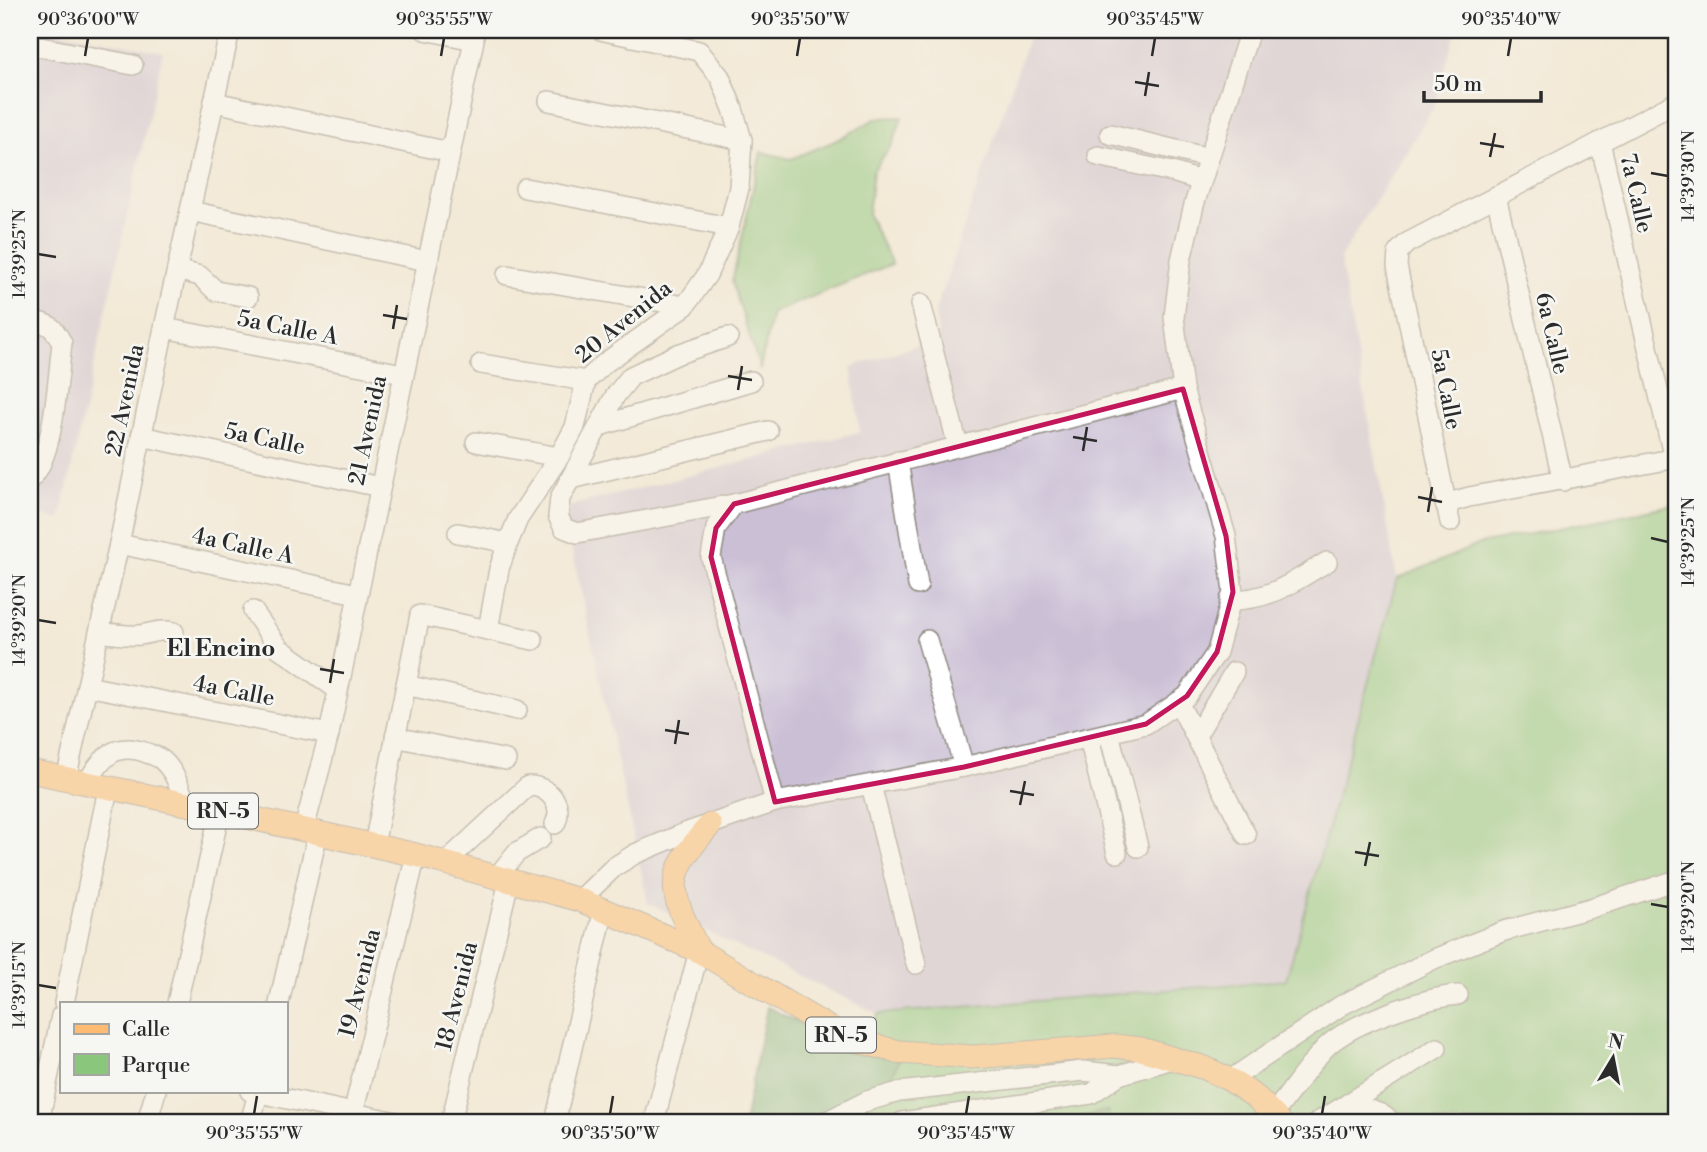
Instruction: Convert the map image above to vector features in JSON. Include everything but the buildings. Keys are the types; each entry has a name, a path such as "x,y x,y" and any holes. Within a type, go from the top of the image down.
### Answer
{"main road":[{"name":"RN-5","path":"30,771 374,845 580,901 699,951 845,1038 899,1052 973,1057 1115,1046 1141,1049 1177,1058 1230,1080 1257,1098 1277,1118"},
{"path":"699,951 675,900 674,884 681,861 710,825"}],"street":[{"name":"22 Avenida","path":"64,1002 87,784 87,686 230,30"},
{"name":"21 Avenida","path":"311,831 357,594 474,40 425,30"},
{"name":"20 Avenida","path":"488,630 499,569 508,543 518,519 559,457 575,427 586,382 605,363 685,306 707,275 729,227 739,188 742,140 733,109 720,77 699,51 600,30"},
{"path":"580,901 614,867 635,854 685,833 775,802 964,767 1146,724 1187,696 1217,652 1233,592 1226,536 1183,389 1174,317 1181,261 1201,181 1250,30"},
{"path":"30,45 133,65"},
{"path":"549,101 742,140"},
{"path":"215,102 450,152"},
{"path":"1496,196 1677,102"},
{"path":"1110,134 1209,158"},
{"name":"7a Calle","path":"1600,142 1676,459"},
{"path":"1098,156 1201,181"},
{"path":"525,188 729,227"},
{"name":"5a Calle","path":"1496,196 1407,243 1398,252 1398,266 1447,513 1469,497 1563,481"},
{"name":"6a Calle","path":"1496,196 1563,481"},
{"path":"190,211 427,261"},
{"path":"177,270 200,276 216,291 248,297"},
{"path":"507,275 685,306"},
{"path":"921,304 958,446"},
{"path":"30,320 48,324 56,330 62,343 51,430 38,471 30,479"},
{"name":"5a Calle A","path":"163,328 403,374"},
{"path":"727,337 677,354 631,376 615,396 560,498 558,516 564,528 577,533 734,504 1183,389"},
{"path":"481,364 586,382"},
{"path":"600,426 751,381"},
{"path":"571,479 768,431"},
{"name":"5a Calle","path":"141,436 380,487"},
{"path":"476,442 559,457"},
{"path":"1563,481 1676,459"},
{"path":"898,461 918,584"},
{"path":"734,504 716,528 711,557 775,802"},
{"path":"458,533 508,543"},
{"name":"4a Calle A","path":"119,544 357,594"},
{"path":"1230,600 1261,598 1327,562"},
{"path":"253,611 279,648 338,690"},
{"path":"374,845 420,615 533,640"},
{"path":"99,632 119,635 143,634 156,630 174,632"},
{"path":"927,640 964,767"},
{"path":"1195,736 1234,672"},
{"path":"406,685 517,710"},
{"name":"4a Calle","path":"87,686 329,734"},
{"path":"1178,702 1246,835"},
{"path":"1109,733 1139,847"},
{"path":"395,737 506,760"},
{"path":"1089,738 1117,853"},
{"path":"87,784 99,764 110,754 120,748 134,748 161,758 176,777 186,804"},
{"path":"871,785 916,964"},
{"path":"445,863 527,786 540,787 554,797 558,817 548,831 516,853 503,879"},
{"path":"177,1002 220,811"},
{"path":"279,1002 311,831"},
{"name":"19 Avenida","path":"352,1117 416,855"},
{"name":"18 Avenida","path":"451,1122 503,879"},
{"path":"1230,1080 1342,1005 1434,959 1503,931 1591,908 1677,880"},
{"path":"555,1122 604,909"},
{"path":"654,1122 699,951"},
{"path":"1277,1118 1327,1046 1344,1034 1416,1003 1434,997 1458,995"},
{"path":"39,1122 60,1021"},
{"path":"1318,1122 1437,1048"},
{"path":"902,1122 1091,1094 1119,1075 1177,1058"},
{"path":"825,1122 867,1101 899,1092 1083,1071 1119,1075"},
{"path":"147,1122 156,1092"},
{"path":"250,1122 256,1092"},
{"path":"260,1092 352,1117 396,1122"},
{"path":"1349,1103 1381,1114 1392,1122"}],"highlighted area":[{"path":"1183,389 1226,536 1233,592 1217,652 1187,696 1146,724 964,767 775,802 711,557 716,528 734,504"}],"shaded area":[{"path":"30,30 49,30 163,52 60,520 30,512"},
{"path":"1031,30 1456,30 1435,105 1340,258 1397,579 1286,980 878,1014 648,903 563,508 860,432 851,367 939,338 935,312"}],"green space":[{"path":"902,117 893,143 873,171 868,215 892,264 772,313 760,369 732,282 761,152 791,159 835,141 877,118"},
{"path":"1677,504 1677,1122 1108,1122 1108,1111 1055,1122 845,1122 857,1050 878,1014 1286,980 1397,579 1480,544"},
{"path":"767,1007 857,1050 899,1060 887,1089 845,1122 744,1122"},
{"path":"1108,1111 1108,1122 1055,1122"}],"district":[{"name":"El Encino","path":"221,648"}]}
